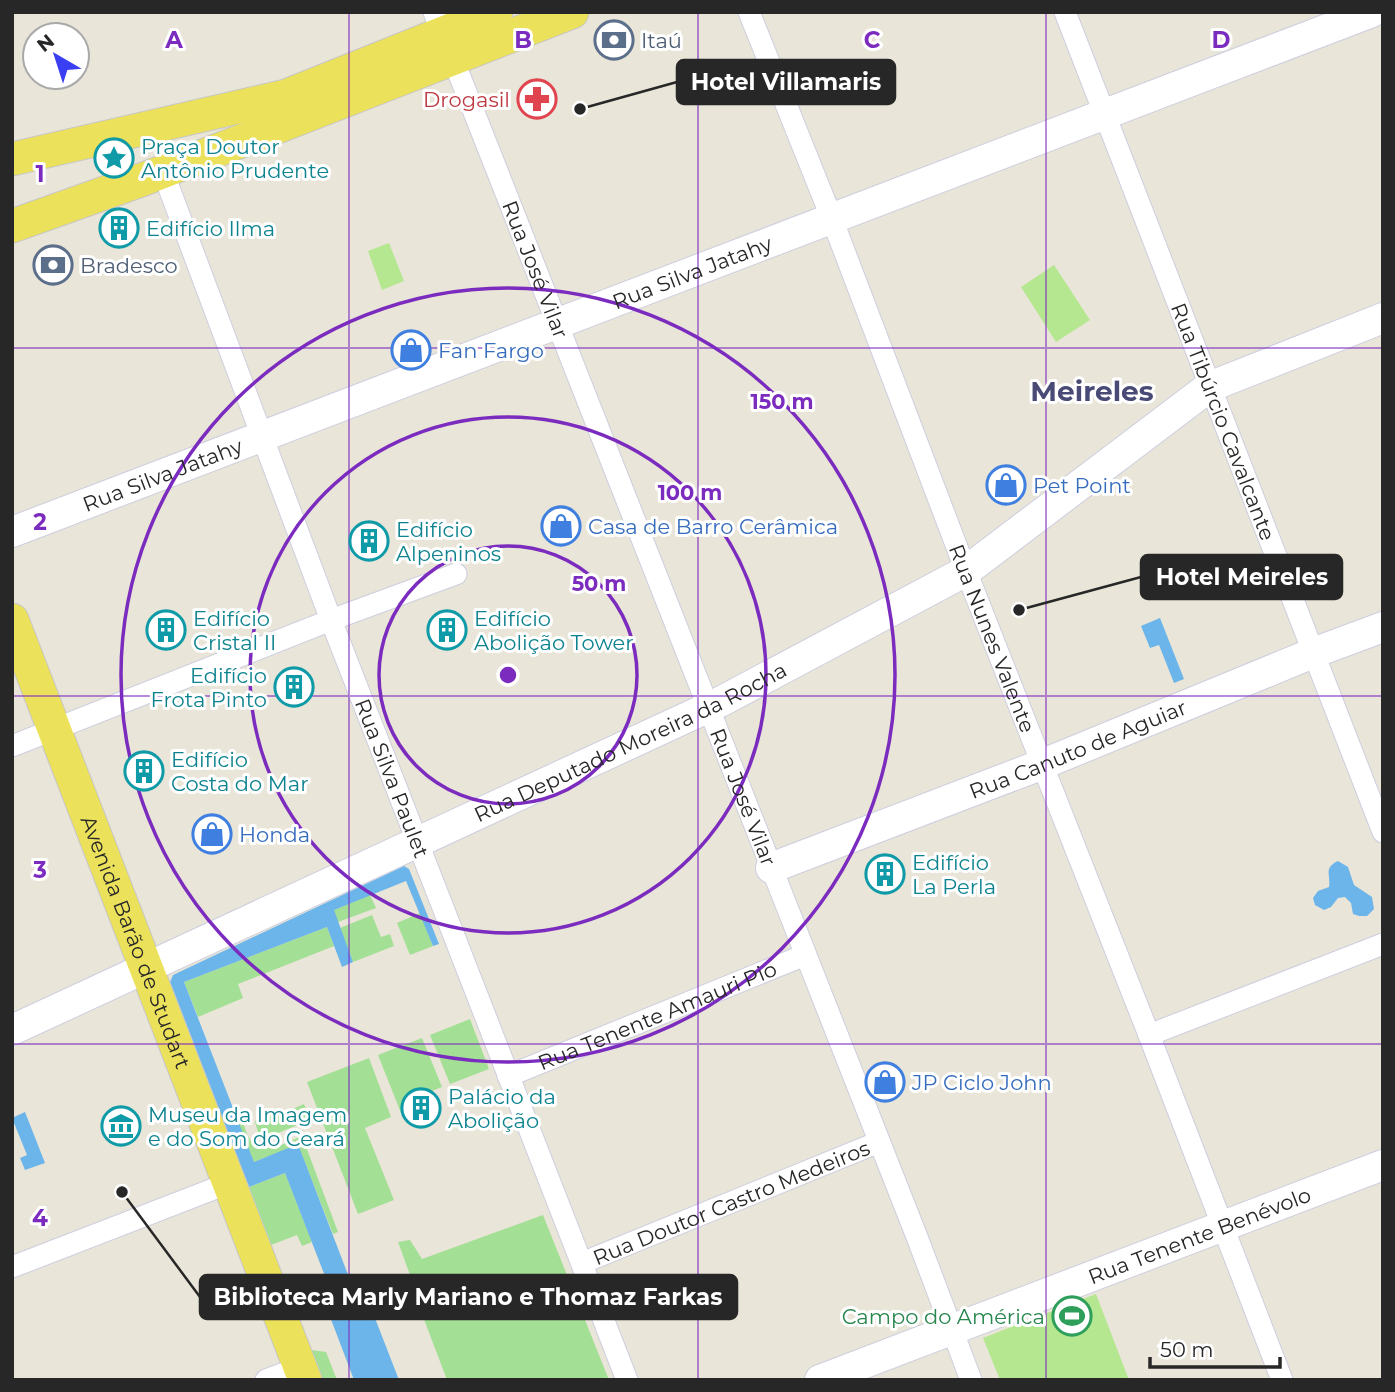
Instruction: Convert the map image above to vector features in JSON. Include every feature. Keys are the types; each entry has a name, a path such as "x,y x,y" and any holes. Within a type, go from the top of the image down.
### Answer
{"main road":[{"path":"12,159 286,96 496,12"},
{"path":"12,226 163,172 443,35 572,12"},
{"name":"Avenida Barão de Studart","path":"12,620 36,737"},
{"name":"Avenida Barão de Studart","path":"12,666 36,737 137,972 220,1186 288,1376"}],"street":[{"name":"Rua Nunes Valente","path":"749,12 832,219 966,571 1282,1380"},
{"name":"Rua Tibúrcio Cavalcante","path":"1065,12 1383,832"},
{"name":"Rua Silva Jatahy","path":"12,532 1372,12"},
{"path":"1380,12 1383,19"},
{"name":"Rua José Vilar","path":"443,35 971,1380"},
{"name":"Rua Silva Paulet","path":"163,172 331,620 627,1380"},
{"name":"Rua Deputado Moreira da Rocha","path":"12,1030 707,708 966,571 1209,387 1383,318"},
{"path":"36,737 331,620 456,574"},
{"name":"Rua Canuto de Aguiar","path":"771,868 1043,764 1383,627"},
{"path":"1149,1035 1383,944"},
{"name":"Rua Tenente Amauri Pio","path":"508,1076 805,955"},
{"name":"Rua Doutor Castro Medeiros","path":"582,1263 879,1142"},
{"name":"Rua Tenente Benévolo","path":"820,1380 1383,1165"},
{"path":"12,1267 220,1186"}],"green space":[{"path":"389,243 404,281 382,290 368,251"},
{"path":"1054,265 1090,320 1056,342 1021,287"},
{"path":"370,895 376,908 338,922 333,910"},
{"path":"420,913 433,946 410,955 397,923"},
{"path":"372,915 381,937 390,934 394,946 353,962 340,928"},
{"path":"327,927 334,946 238,984 243,998 198,1017 184,982"},
{"path":"470,1019 489,1069 450,1084 430,1035"},
{"path":"422,1038 442,1087 424,1094 428,1103 401,1113 378,1055"},
{"path":"369,1058 391,1117 365,1128 394,1200 358,1214 307,1082"},
{"path":"304,1104 310,1120 268,1137 258,1132 255,1122 260,1113 271,1110 276,1116"},
{"path":"247,1110 244,1126 256,1146 271,1148 302,1136 338,1232 333,1234 298,1145 254,1162 234,1115"},
{"path":"285,1173 312,1242 302,1246 297,1235 271,1245 249,1187"},
{"path":"543,1215 609,1380 447,1380 422,1314 441,1306 428,1278 413,1283 398,1242 410,1240 422,1259"},
{"name":"Campo do América","path":"1096,1294 1129,1380 1000,1380 983,1338"},
{"path":"311,1350 326,1352 337,1380 323,1380"}],"water":[{"path":"1160,618 1184,679 1174,683 1159,645 1150,648 1141,626"},
{"path":"1338,861 1348,867 1354,885 1372,897 1374,909 1367,916 1353,914 1351,903 1345,897 1338,898 1331,907 1324,910 1315,905 1313,898 1318,891 1329,887 1329,869"},
{"path":"404,866 409,869 439,944 433,946 406,881 334,910 353,962 342,967 327,927 184,982 254,1162 298,1144 350,1280 359,1277 399,1380 354,1380 321,1293 330,1289 285,1173 249,1187 170,982 173,975"},
{"path":"25,1112 45,1163 25,1170 20,1158 27,1155 12,1118"}],"place":[{"name":"Itaú","path":"614,40"},
{"name":"Drogasil","path":"537,99"},
{"name":"Hotel Villamaris","path":"580,109"},
{"name":"Praça Doutor Antônio Prudente","path":"114,158"},
{"name":"Edifício Ilma","path":"119,228"},
{"name":"Bradesco","path":"53,265"},
{"name":"Fan Fargo","path":"411,350"},
{"name":"Pet Point","path":"1006,485"},
{"name":"Casa de Barro Cerâmica","path":"561,526"},
{"name":"Edifício Alpeninos","path":"369,541"},
{"name":"Hotel Meireles","path":"1019,610"},
{"name":"Edifício Cristal II","path":"166,630"},
{"name":"Edifício Abolição Tower","path":"447,630"},
{"name":"Edifício Frota Pinto","path":"294,687"},
{"name":"Edifício Costa do Mar","path":"144,771"},
{"name":"Honda","path":"212,834"},
{"name":"Edifício La Perla","path":"885,874"},
{"name":"JP Ciclo John","path":"885,1082"},
{"name":"Palácio da Abolição","path":"421,1108"},
{"name":"Museu da Imagem e do Som do Ceará","path":"121,1126"},
{"name":"Biblioteca Marly Mariano e Thomaz Farkas","path":"122,1192"},
{"name":"Campo do América","path":"1072,1316"}],"district":[{"name":"Meireles","path":"1092,391"}]}
